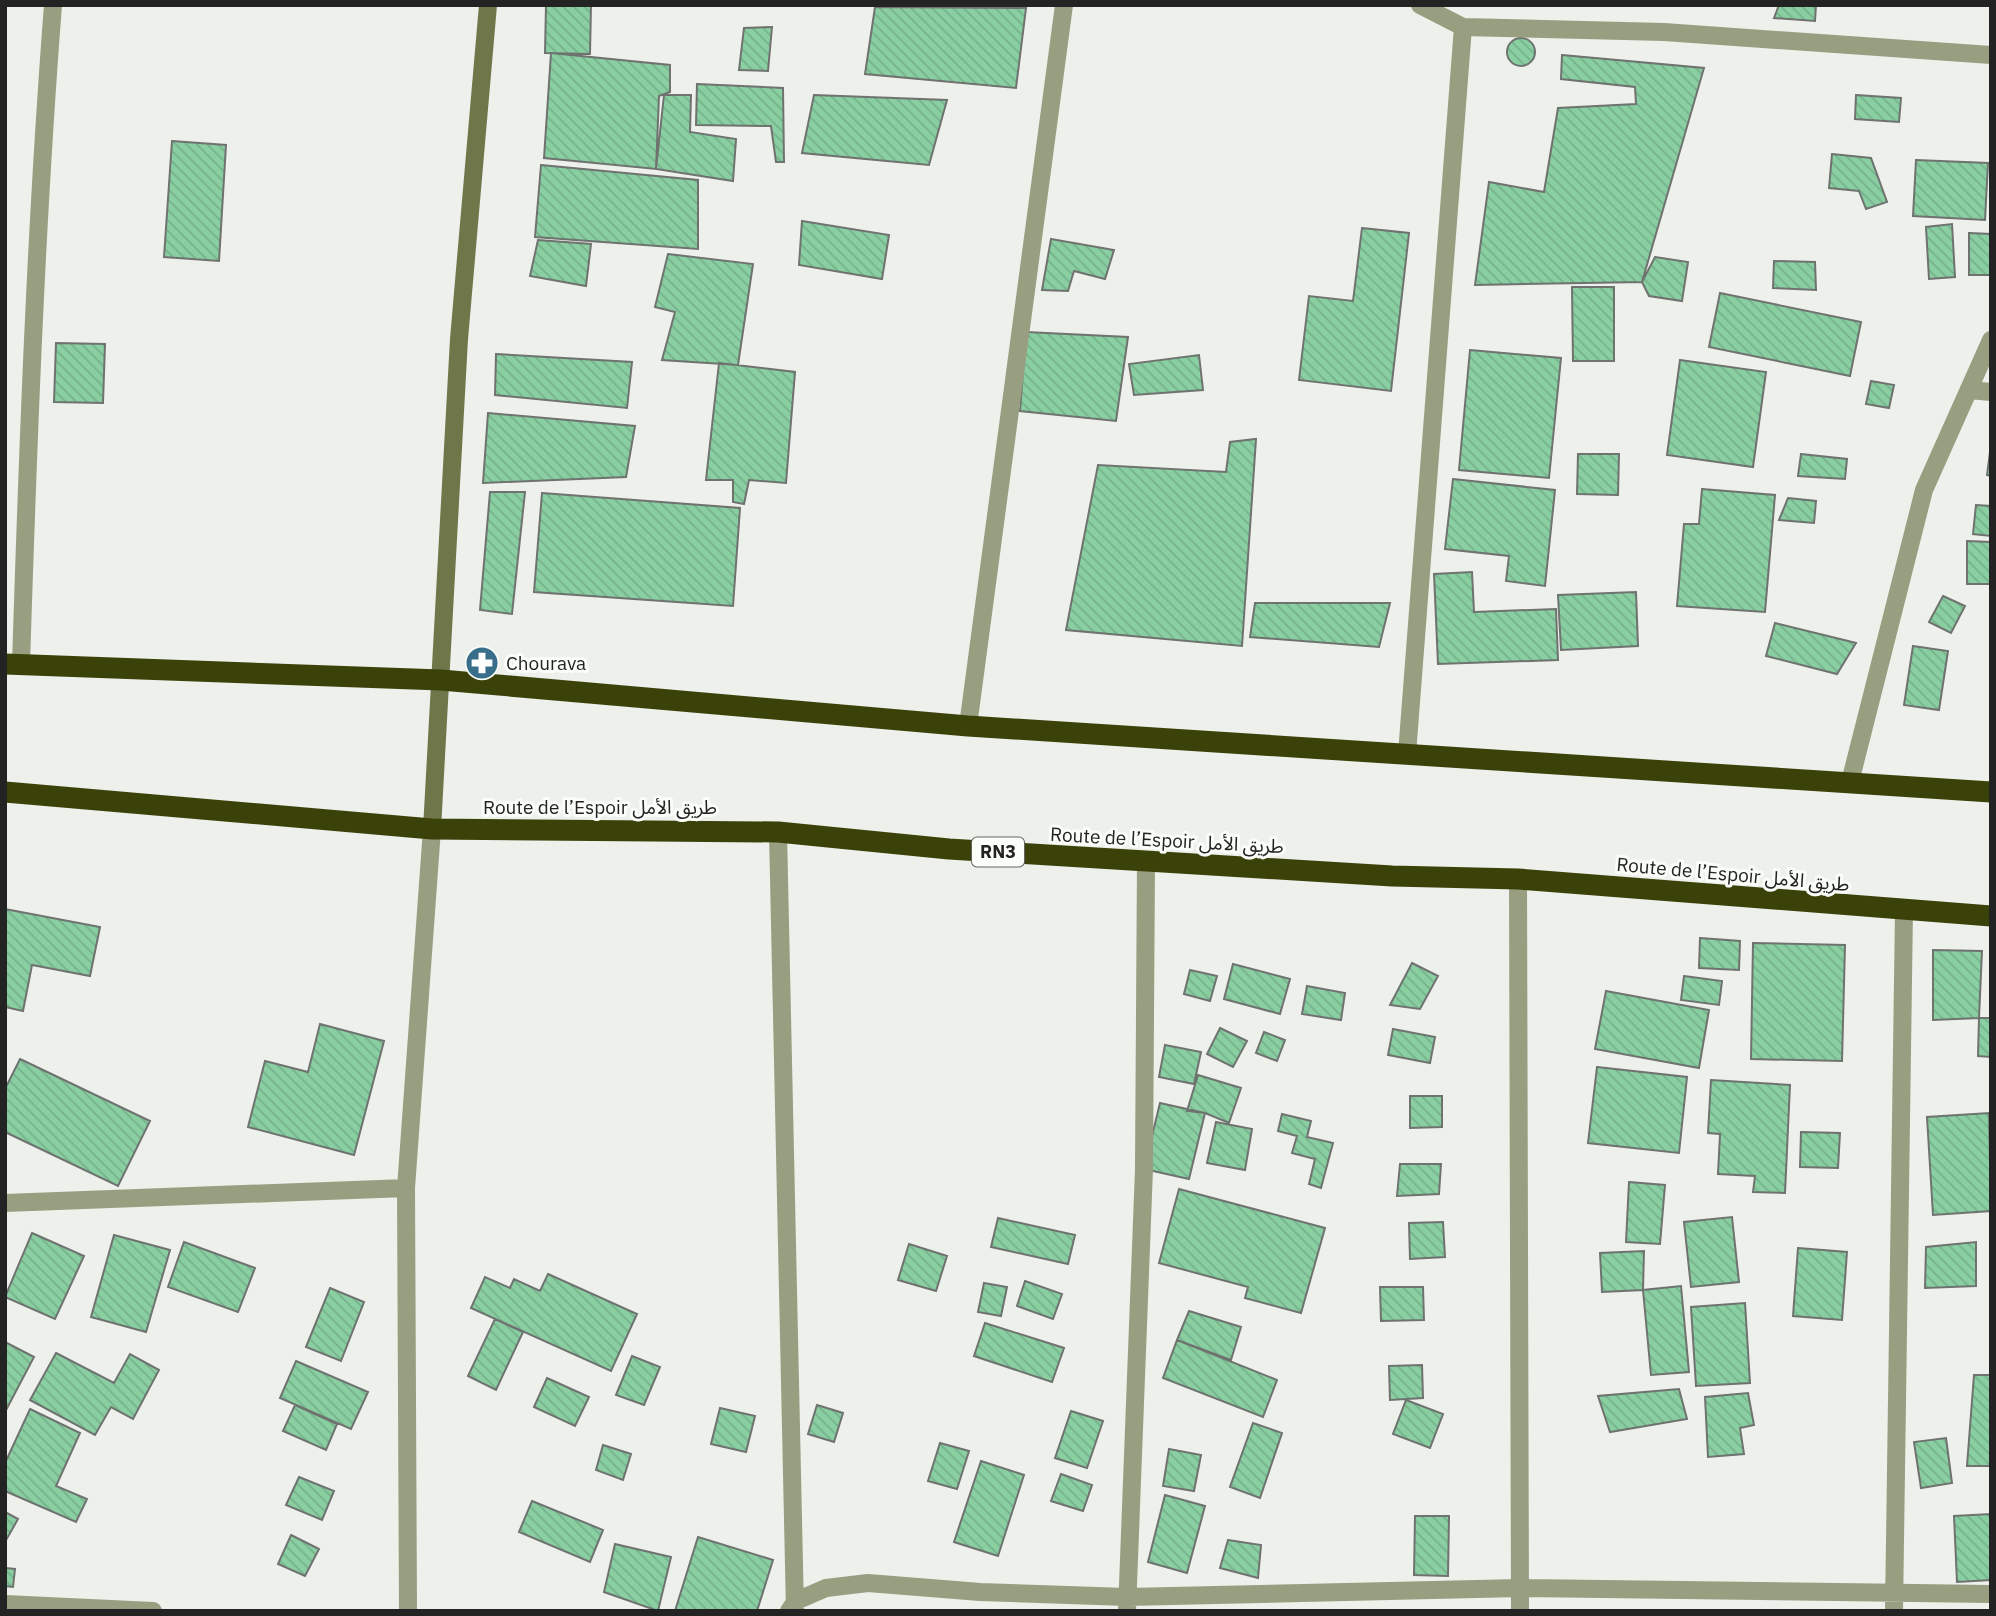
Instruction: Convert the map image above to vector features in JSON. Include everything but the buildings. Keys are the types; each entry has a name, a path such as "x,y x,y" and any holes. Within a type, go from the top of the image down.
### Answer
{"highway":[{"path":"13,664 441,680 968,726 1991,792"},
{"name":"Route de l’Espoir طريق الأمل","path":"5,792 432,829 778,832 949,849 1392,876 1518,879 1991,916"}],"street":[{"path":"13,664 41,164 53,5"},
{"path":"408,1611 405,1188 432,829 459,339 488,5"},
{"path":"968,726 1064,5"},
{"path":"1420,5 1463,27 1664,32 1991,55"},
{"path":"1407,754 1463,27"},
{"path":"1850,782 1924,490 1991,340"},
{"path":"1969,390 1991,393"},
{"path":"778,832 793,1607 827,1588 868,1583 1127,1604 1520,1588 1894,1602 1991,1594"},
{"path":"1127,1604 1144,1169 1146,862"},
{"path":"1518,879 1520,1611"},
{"path":"1894,1602 1904,910"},
{"path":"5,1203 405,1188"},
{"path":"5,1604 24,1608 153,1611"}],"place":[{"name":"Chourava","path":"482,663"}]}
